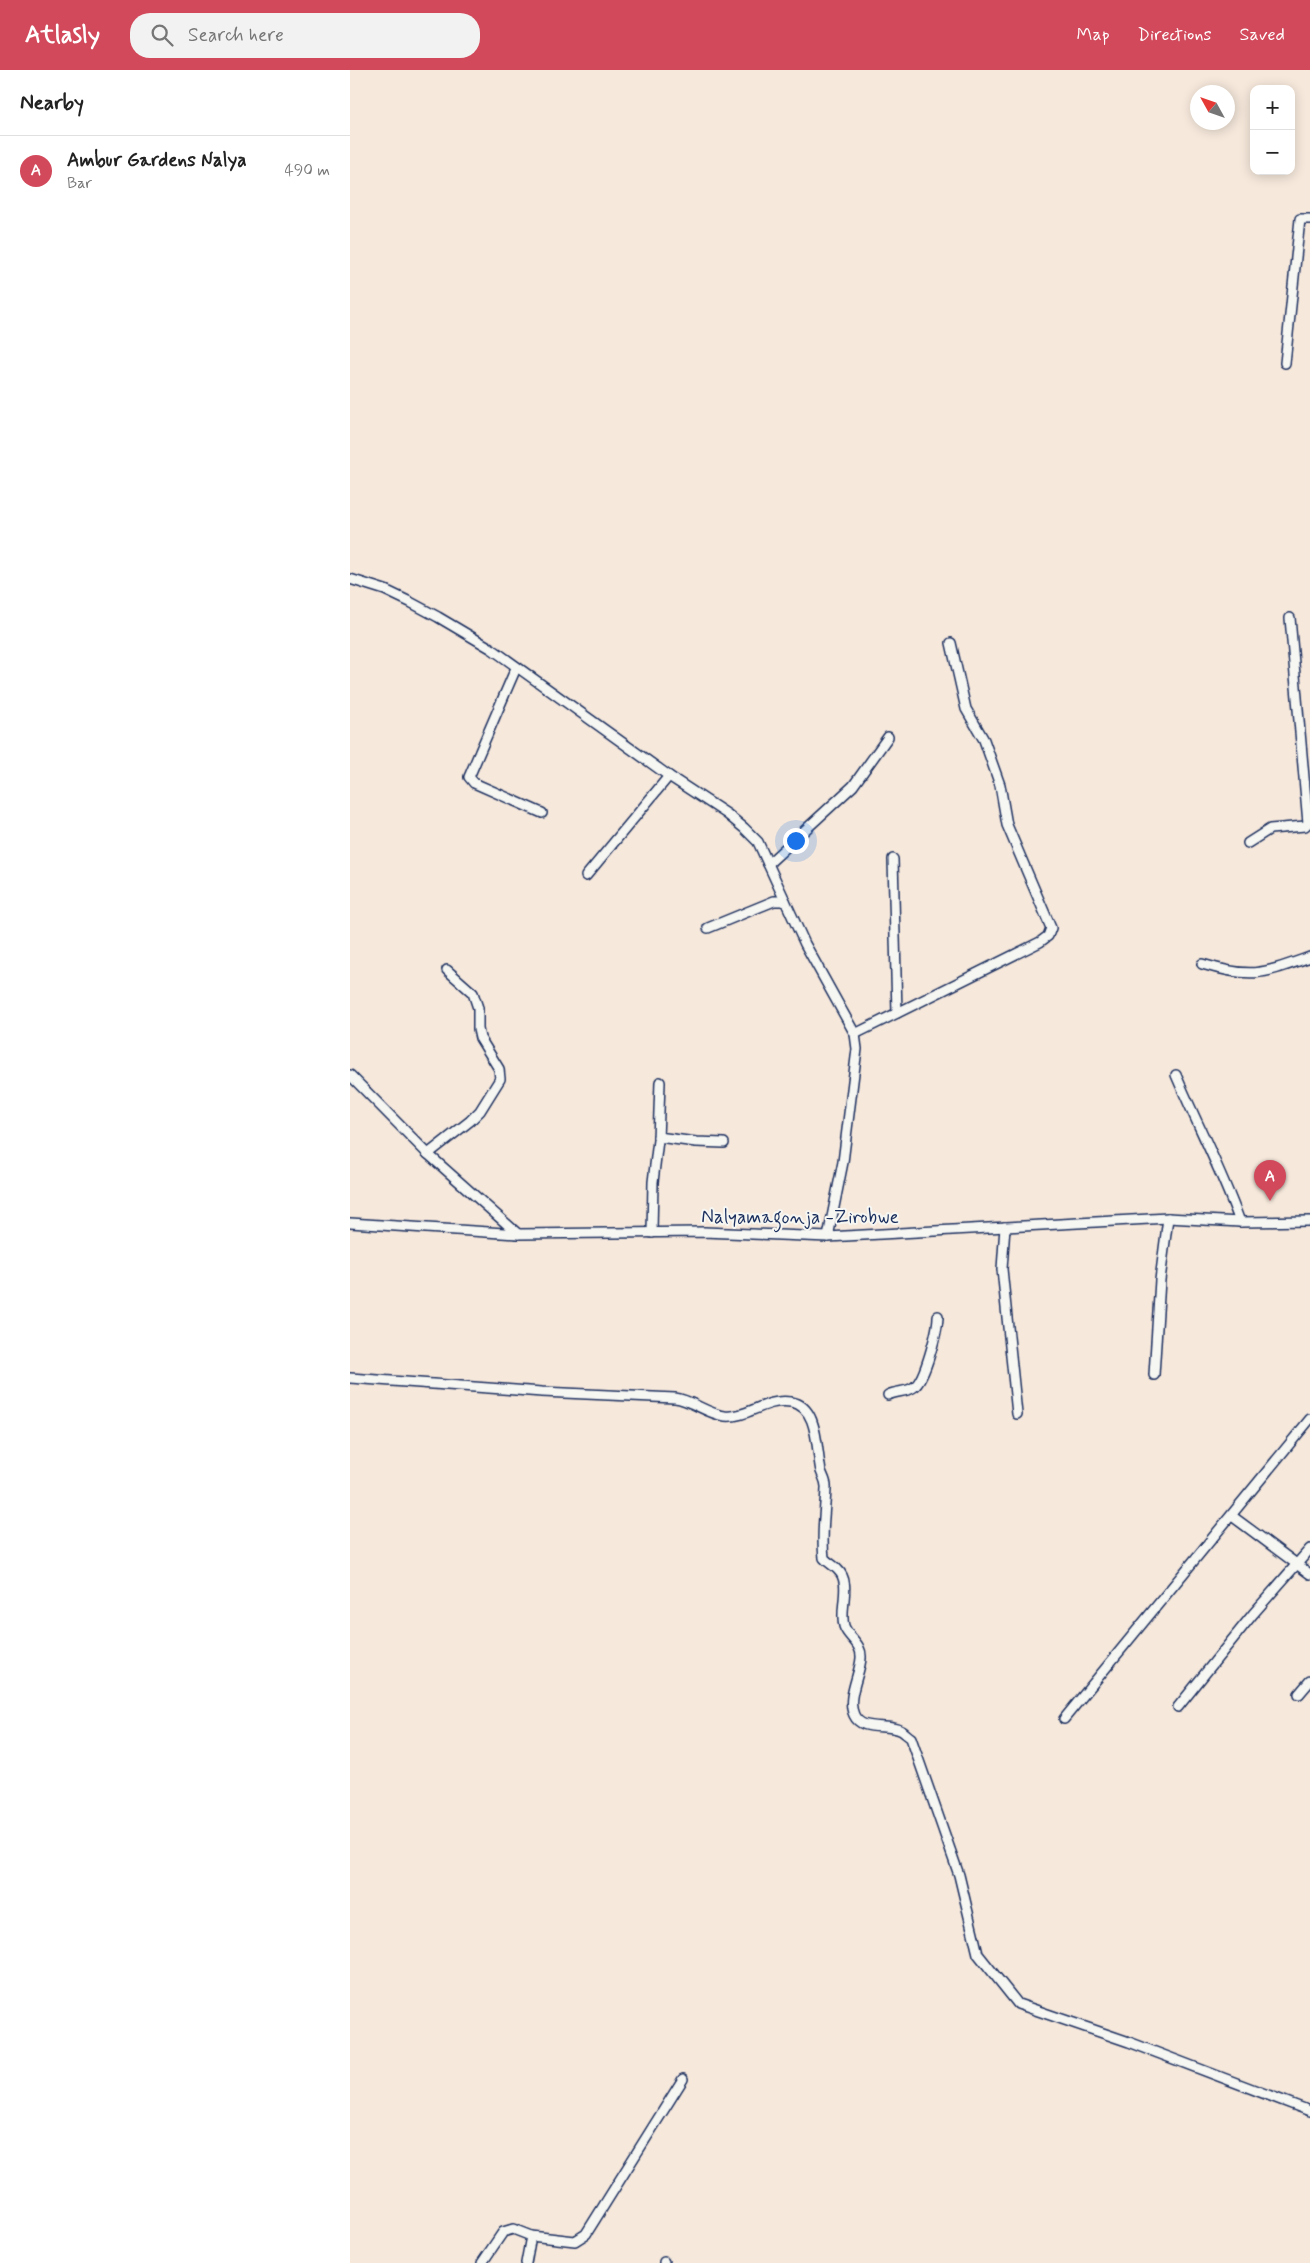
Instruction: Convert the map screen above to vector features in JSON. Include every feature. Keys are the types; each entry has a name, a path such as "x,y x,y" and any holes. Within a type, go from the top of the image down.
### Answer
{"street":[{"path":"1286,363 1300,219 1310,219"},
{"path":"350,579 385,590 438,616 492,649 669,776 727,814 758,842 805,944 855,1034 858,1049 843,1162 828,1237"},
{"path":"1248,843 1270,828 1307,825 1308,822 1309,803 1290,618"},
{"path":"855,1034 1040,942 1048,936 1051,928 1007,826 1000,785 984,740 966,709 952,643"},
{"path":"516,668 469,777 474,783 542,813"},
{"path":"768,864 853,786 888,737"},
{"path":"586,876 669,776"},
{"path":"893,859 897,1013"},
{"path":"708,928 774,901 785,901"},
{"path":"1202,964 1246,974 1267,972 1310,957"},
{"path":"428,1154 470,1121 500,1079 499,1069 480,1038 478,1008 473,993 447,970"},
{"path":"350,1075 428,1154 518,1234"},
{"path":"1176,1075 1203,1138 1227,1187 1240,1222"},
{"path":"652,1233 653,1182 658,1137 660,1082"},
{"path":"658,1137 696,1142 724,1143"},
{"path":"1154,1375 1160,1280 1168,1218"},
{"name":"Nalyamagonja -Zirobwe","path":"350,1223 518,1234 712,1232 828,1237 1168,1218 1240,1222 1310,1221"},
{"path":"1005,1227 1002,1269 1017,1414"},
{"path":"888,1395 896,1391 913,1389 920,1381 926,1369 938,1316"},
{"path":"350,1378 542,1392 687,1399 724,1416 737,1415 772,1402 792,1402 803,1406 812,1422 821,1472 827,1487 823,1516 824,1558 839,1570 842,1577 845,1594 844,1625 860,1647 862,1658 852,1704 854,1715 860,1722 871,1727 902,1730 911,1738 959,1875 978,1954 1018,2004 1129,2042 1310,2111"},
{"path":"1064,1719 1310,1419"},
{"path":"1232,1516 1310,1574"},
{"path":"1178,1707 1253,1614 1310,1550"},
{"path":"1299,1694 1310,1681"},
{"path":"482,2263 503,2232 513,2229 532,2236 575,2241 586,2234 683,2079"},
{"path":"526,2263 532,2236"}],"place":[{"name":"Ambur Gardens Nalya","path":"1270,1201"}]}
